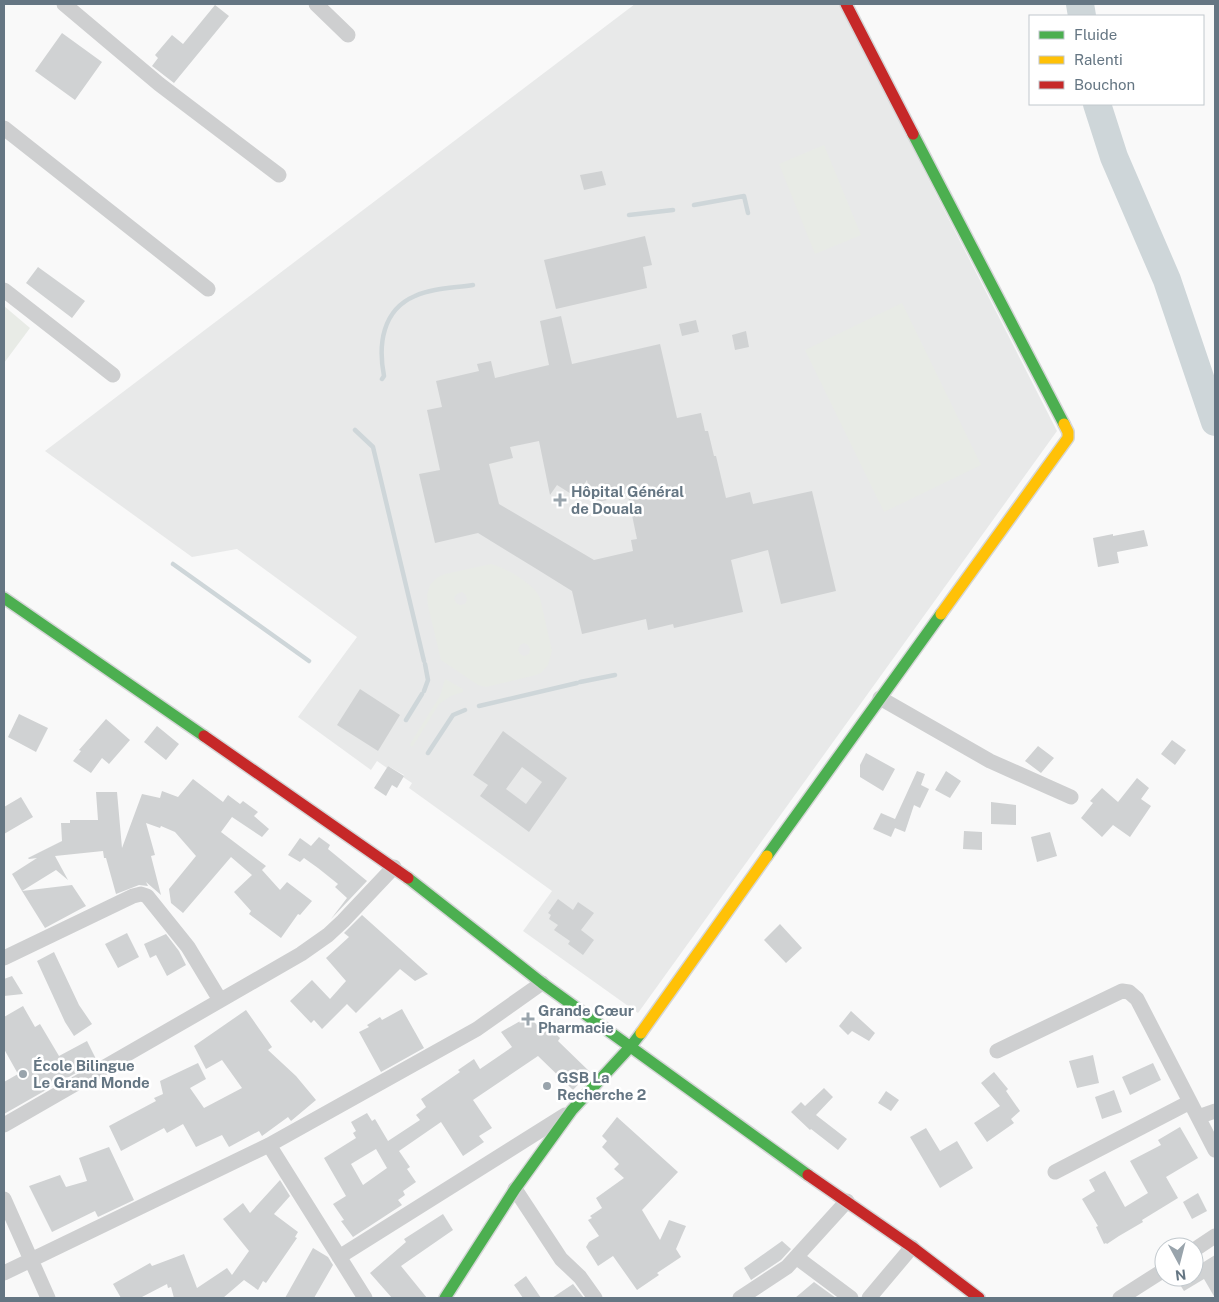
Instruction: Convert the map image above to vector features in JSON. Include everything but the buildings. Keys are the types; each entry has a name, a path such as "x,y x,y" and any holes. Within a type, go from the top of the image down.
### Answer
{"street":[{"path":"64,4 160,84 279,175"},
{"path":"316,4 348,35"},
{"path":"445,1298 515,1189 572,1110 631,1046 1069,435 846,4"},
{"path":"4,128 208,289"},
{"path":"4,290 113,375"},
{"path":"4,598 394,867 542,983 912,1247 978,1298"},
{"path":"880,698 990,761 1071,797"},
{"path":"4,1125 301,954 328,935 394,867"},
{"path":"4,958 133,896 141,894 147,896 188,947 220,1000"},
{"path":"4,1273 269,1145 477,1030 542,983"},
{"path":"997,1051 1122,991 1129,992 1137,999 1215,1150"},
{"path":"1055,1172 1190,1102"},
{"path":"339,1257 572,1110"},
{"path":"1198,1117 1215,1112"},
{"path":"269,1145 365,1298"},
{"path":"515,1189 561,1259 580,1277 595,1298"},
{"path":"4,1199 48,1298"},
{"path":"740,1298 787,1266 847,1201"},
{"path":"1204,1243 1215,1236"},
{"path":"869,1298 912,1247"},
{"path":"796,1257 851,1298"},
{"path":"1120,1298 1154,1276"}],"shaded area":[{"name":"Hôpital Général de Douala","path":"635,4 839,4 1057,431 638,1013 523,931 552,891 409,788 412,783 403,777 404,775 388,766 387,768 377,761 371,770 298,717 357,637 237,549 192,557 45,451"},
{"path":"824,145 861,235 815,254 779,164"},
{"path":"902,303 981,465 884,512 805,350"},
{"path":"4,306 30,328 4,363"},
{"path":"491,564 526,582 537,593 540,598 552,651 548,665 541,673 486,687 478,685 441,660 427,595 430,585 438,577","holes":["462,592 466,595 467,600 465,604 460,605 456,603 454,598","524,643 530,649 529,654 524,656 518,650 520,645"]},
{"path":"445,679 463,689 463,692 451,696 439,704 411,747 410,744 440,696"}],"waterway":[{"path":"1080,4 1082,15"},
{"path":"1097,105 1114,157 1167,280 1215,422"},
{"path":"694,205 744,196 748,213"},
{"path":"629,215 673,210"},
{"path":"382,379 384,376 382,341 389,319 395,310 404,302 422,293 473,285"},
{"path":"355,430 373,447 424,661"},
{"path":"173,564 309,661"},
{"path":"424,691 428,680 425,664"},
{"path":"580,682 615,675"},
{"path":"479,706 577,683"},
{"path":"406,720 422,694"},
{"path":"428,753 453,715 465,710"}],"traffic: fast":[{"path":"913,134 1064,424"},
{"path":"4,598 204,736"},
{"path":"767,856 941,614"},
{"path":"408,878 542,983 808,1175"},
{"path":"445,1298 515,1189 572,1110 641,1033"}],"traffic: slow":[{"path":"941,614 1068,438 1068,432 1064,424"},
{"path":"641,1033 767,856"}],"traffic: jam":[{"path":"846,4 913,134"},
{"path":"204,736 408,878"},
{"path":"808,1175 912,1247 979,1298"}],"place":[{"name":"Hôpital Général de Douala","path":"560,500"},
{"name":"Grande Cœur Pharmacie","path":"528,1019"},
{"name":"École Bilingue Le Grand Monde","path":"23,1074"},
{"name":"GSB La Recherche 2","path":"547,1086"}]}
